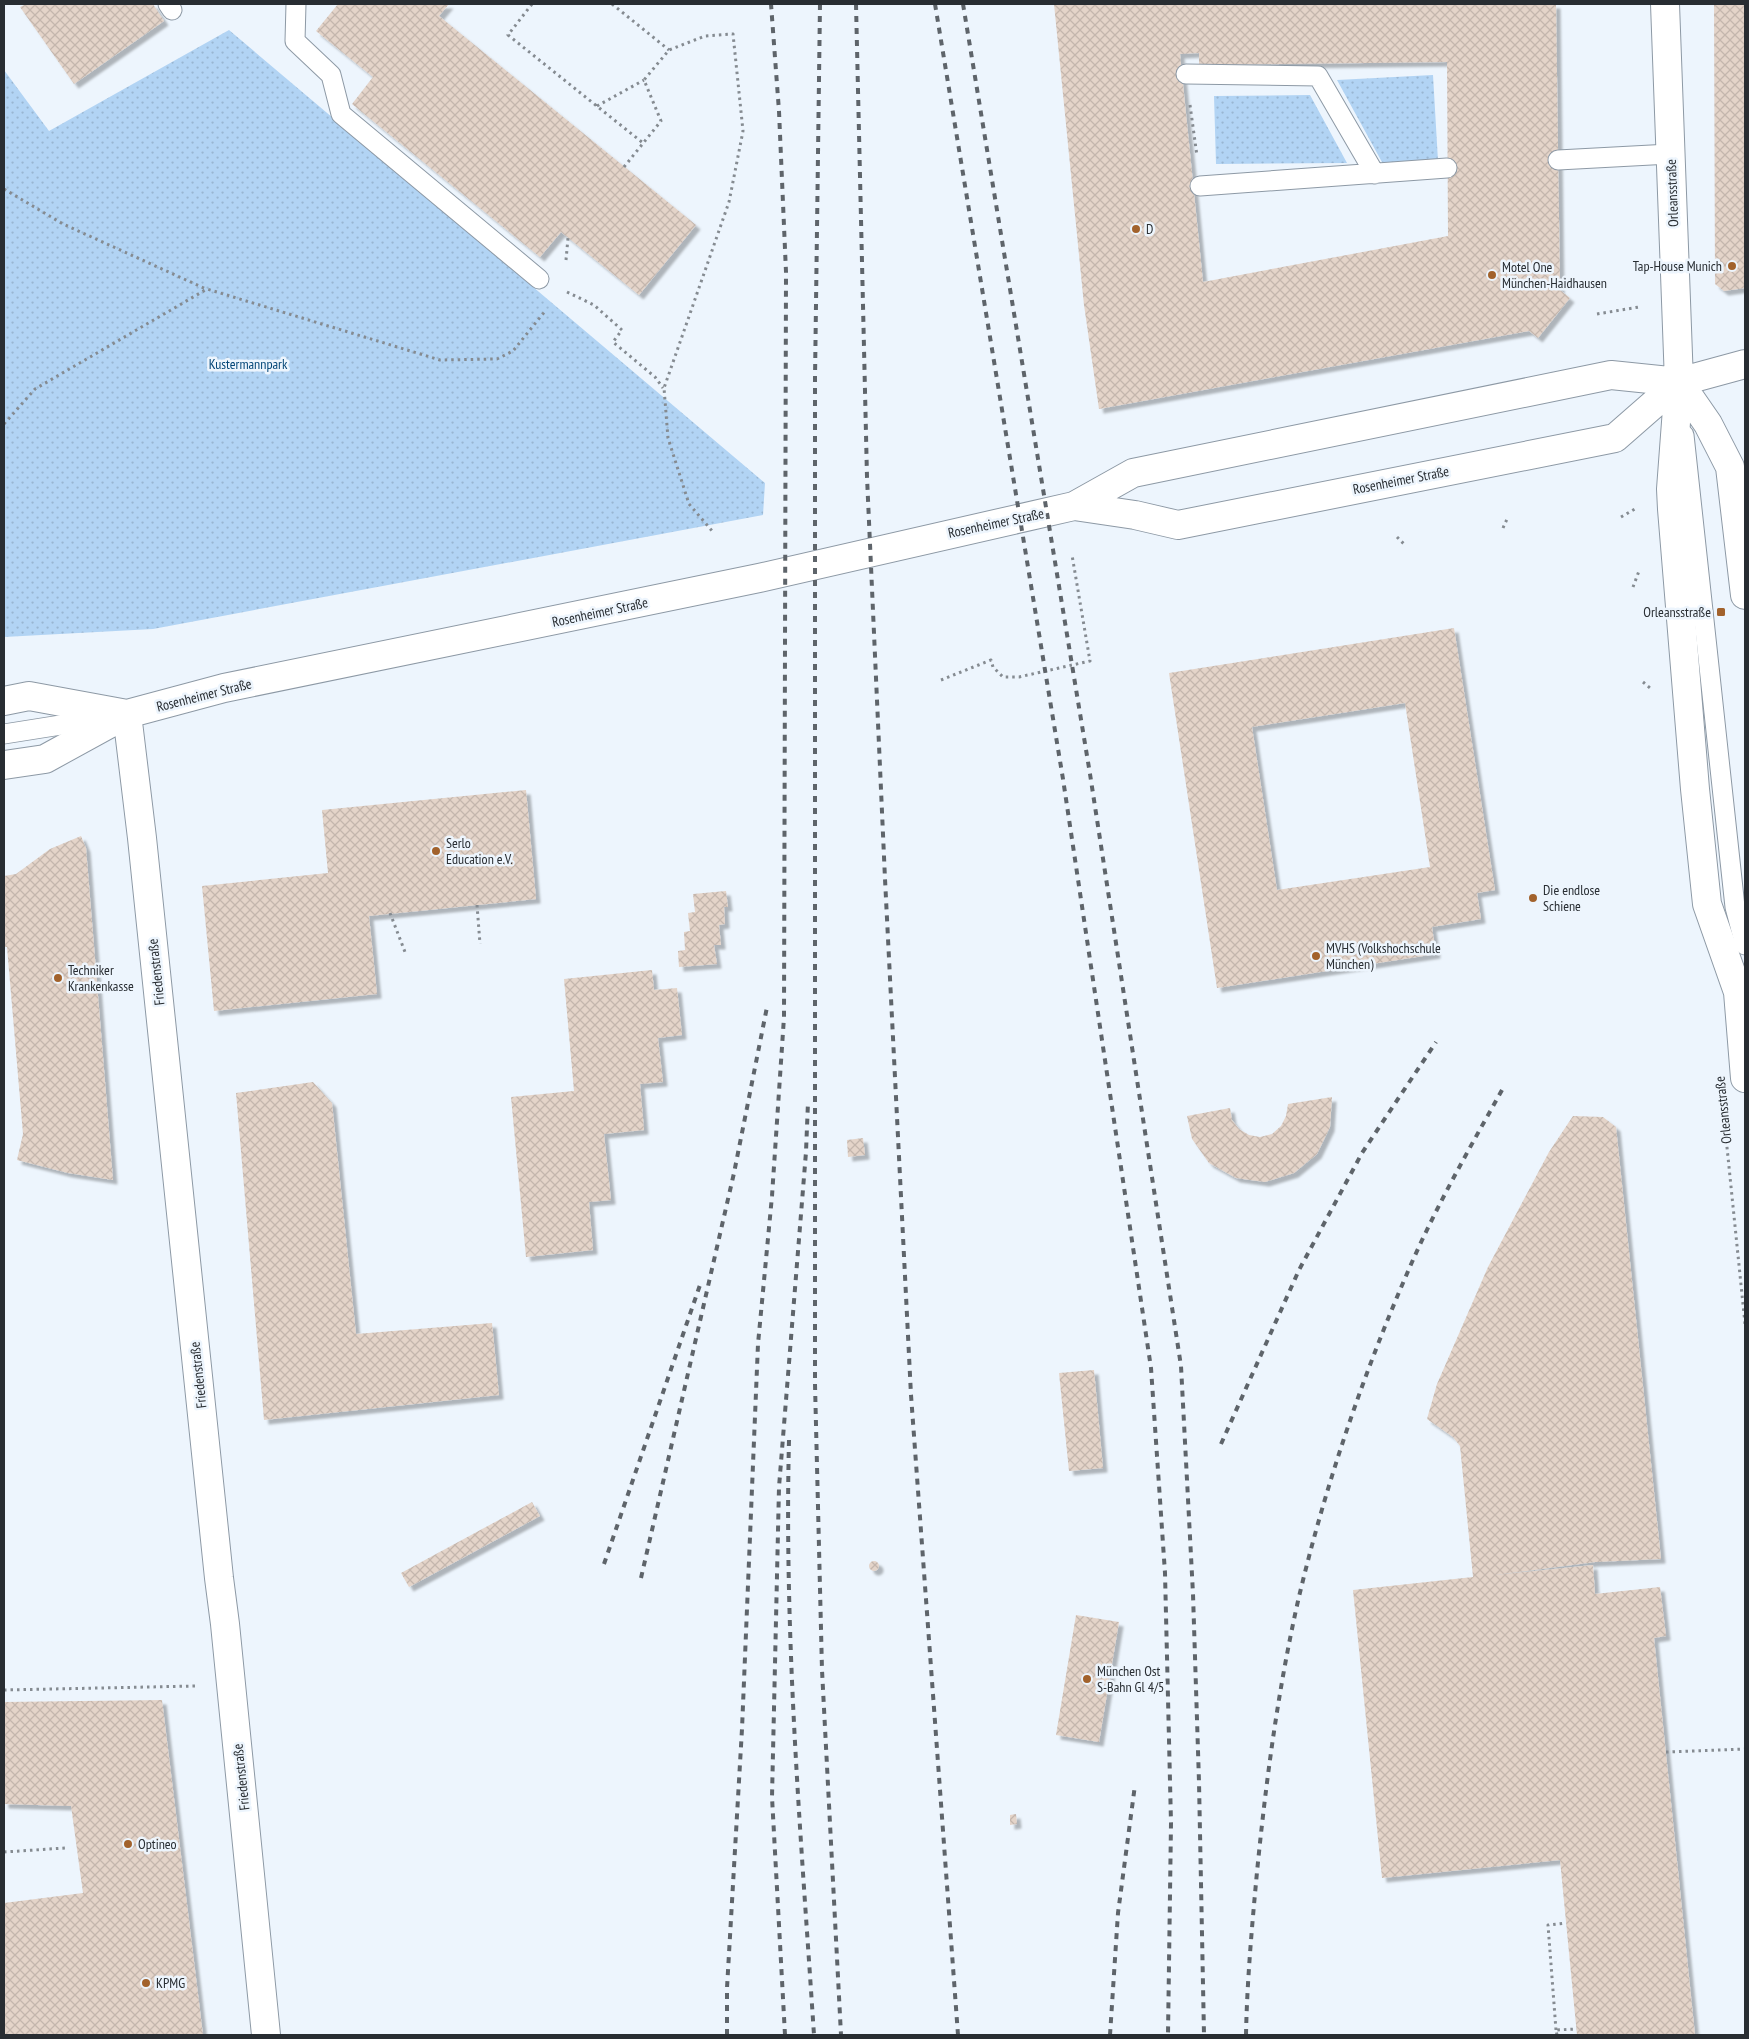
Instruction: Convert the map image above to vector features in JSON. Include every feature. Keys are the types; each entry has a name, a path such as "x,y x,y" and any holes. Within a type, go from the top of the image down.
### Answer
{"main road":[{"name":"Orleansstraße","path":"1665,4 1679,382 1671,489 1695,788 1707,904 1738,992 1745,1078"},
{"name":"Rosenheimer Straße","path":"4,765 45,759 127,714 224,688 740,582 1074,506 1133,473 1611,374 1679,382 1745,364"},
{"name":"Rosenheimer Straße","path":"1074,506 1136,515 1178,525 1615,438 1679,382"},
{"path":"1679,382 1708,424 1730,467 1745,595"},
{"name":"Rosenheimer Straße","path":"4,701 30,696 127,714"},
{"name":"Friedenstraße","path":"127,714 142,838 266,2035"}],"lane":[{"path":"296,4 295,41 331,75 340,114 539,279"},
{"path":"1186,74 1318,76 1375,174"},
{"path":"1558,160 1670,154"},
{"path":"1200,186 1447,168"},
{"path":"1679,382 1735,907 1745,945"},
{"name":"Rosenheimer Straße","path":"4,734 127,714"}],"path":[{"path":"532,4 508,35 643,143"},
{"path":"612,4 669,50"},
{"path":"597,106 644,80 669,50 705,36 733,34 742,131 729,202 664,388 668,438 689,504 713,532"},
{"path":"1186,74 1200,186"},
{"path":"624,167 661,121 644,80"},
{"path":"4,189 62,224 207,289 440,360 497,359 513,351 550,305"},
{"path":"4,424 35,389 207,289"},
{"path":"562,290 594,305 622,330 613,342 655,377 664,388"},
{"path":"1503,528 1507,519"},
{"path":"1396,538 1406,546"},
{"path":"941,680 991,660 993,667 1003,677 1020,677 1090,661 1072,555"},
{"path":"477,905 480,944"},
{"path":"390,913 405,952"},
{"name":"Orleansstraße","path":"1723,1102 1745,1324"},
{"path":"4,1690 231,1685"},
{"path":"1666,1752 1745,1749"},
{"path":"4,1852 65,1848"},
{"path":"1557,2035 1548,1925 1566,1923"},
{"path":"1556,2030 1577,2029"}],"green space":[{"name":"Kustermannpark","path":"229,30 765,483 763,515 153,629 4,637 4,70 49,131"},
{"path":"1433,75 1438,161 1383,164 1337,80"},
{"path":"1310,95 1347,163 1216,164 1214,96"}],"building":[{"path":"26,4 153,4 164,21 74,84 20,7"},
{"path":"338,4 449,4 439,16 696,225 639,295 561,232 540,257 352,104 373,77 316,31"},
{"path":"1054,4 1556,4 1560,290 1570,298 1538,338 1529,331 1099,409 1084,305","holes":["1199,53 1199,65 1447,62 1448,236 1203,282 1180,54"]},
{"path":"1714,4 1745,4 1745,288 1724,291 1715,284"},
{"path":"1454,628 1495,890 1477,893 1481,919 1432,927 1436,954 1217,988 1169,673","holes":["1405,703 1430,867 1277,890 1252,727"]},
{"path":"526,790 536,899 369,916 377,994 214,1011 202,886 328,873 322,810"},
{"path":"81,836 86,848 113,1180 68,1173 17,1160 23,1134 7,947 4,947 4,876 16,874 50,849"},
{"path":"726,891 728,907 724,907 725,924 719,925 721,945 714,945 717,964 679,967 678,951 685,950 684,932 690,931 688,913 695,912 693,894"},
{"path":"652,970 654,990 677,988 682,1035 658,1038 663,1082 640,1084 644,1130 604,1134 611,1200 589,1202 593,1250 526,1257 511,1097 574,1091 564,979"},
{"path":"313,1082 332,1103 356,1334 492,1323 499,1395 264,1420 236,1093"},
{"path":"1332,1097 1330,1127 1317,1154 1294,1173 1265,1182 1236,1178 1209,1163 1192,1139 1187,1116 1230,1108 1232,1120 1239,1129 1249,1135 1260,1137 1272,1134 1281,1126 1286,1116 1288,1104"},
{"path":"1573,1116 1603,1117 1616,1127 1661,1559 1595,1562 1495,1575 1593,1565 1595,1594 1660,1587 1666,1636 1654,1638 1695,2035 1577,2035 1560,1860 1382,1878 1353,1590 1473,1577 1460,1446 1453,1437 1427,1419 1437,1384 1488,1267 1549,1152"},
{"path":"863,1138 865,1155 848,1157 847,1140"},
{"path":"1094,1370 1103,1468 1069,1471 1059,1373"},
{"path":"532,1502 540,1516 409,1587 401,1573"},
{"path":"872,1561 876,1561 879,1566 878,1570 872,1571 869,1568 869,1564"},
{"name":"München Ost S-Bahn Gl 4/5","path":"1076,1615 1119,1622 1099,1742 1056,1735"},
{"name":"Optineo","path":"162,1700 203,2035 4,2035 4,1903 83,1893 71,1806 4,1804 4,1702"},
{"path":"1016,1814 1017,1824 1010,1825 1010,1815"}],"railway":[{"path":"727,2035 727,1988 742,1729 758,1344 772,1196 784,1017 786,272 779,111 771,4"},
{"path":"820,4 815,379 815,1384 822,1670 841,2035"},
{"path":"856,4 867,477 885,879 911,1395 958,2035"},
{"path":"935,4 1063,779 1151,1368 1165,1573 1171,1823 1168,2035"},
{"path":"963,4 1090,774 1181,1366 1193,1594 1204,2035"},
{"path":"641,1578 734,1173 767,1007"},
{"path":"1221,1444 1299,1270 1362,1153 1436,1042"},
{"path":"1246,2035 1253,1913 1269,1770 1284,1668 1308,1559 1359,1395 1416,1252 1439,1205 1502,1090"},
{"path":"785,2035 772,1797 779,1487 806,1152 808,1102"},
{"path":"604,1564 700,1285"},
{"path":"789,1440 788,1515 791,1664 814,2035"},
{"path":"1110,2035 1118,1913 1135,1785"}],"place":[{"name":"D","path":"1136,229"},
{"name":"Tap-House Munich","path":"1732,266"},
{"name":"Motel One München-Haidhausen","path":"1492,275"},
{"name":"Orleansstraße","path":"1721,612"},
{"name":"Serlo Education e.V.","path":"436,851"},
{"name":"Die endlose Schiene","path":"1533,898"},
{"name":"MVHS (Volkshochschule München)","path":"1316,956"},
{"name":"Techniker Krankenkasse","path":"58,978"},
{"name":"München Ost S-Bahn Gl 4/5","path":"1087,1679"},
{"name":"Optineo","path":"128,1844"},
{"name":"KPMG","path":"146,1983"}]}
